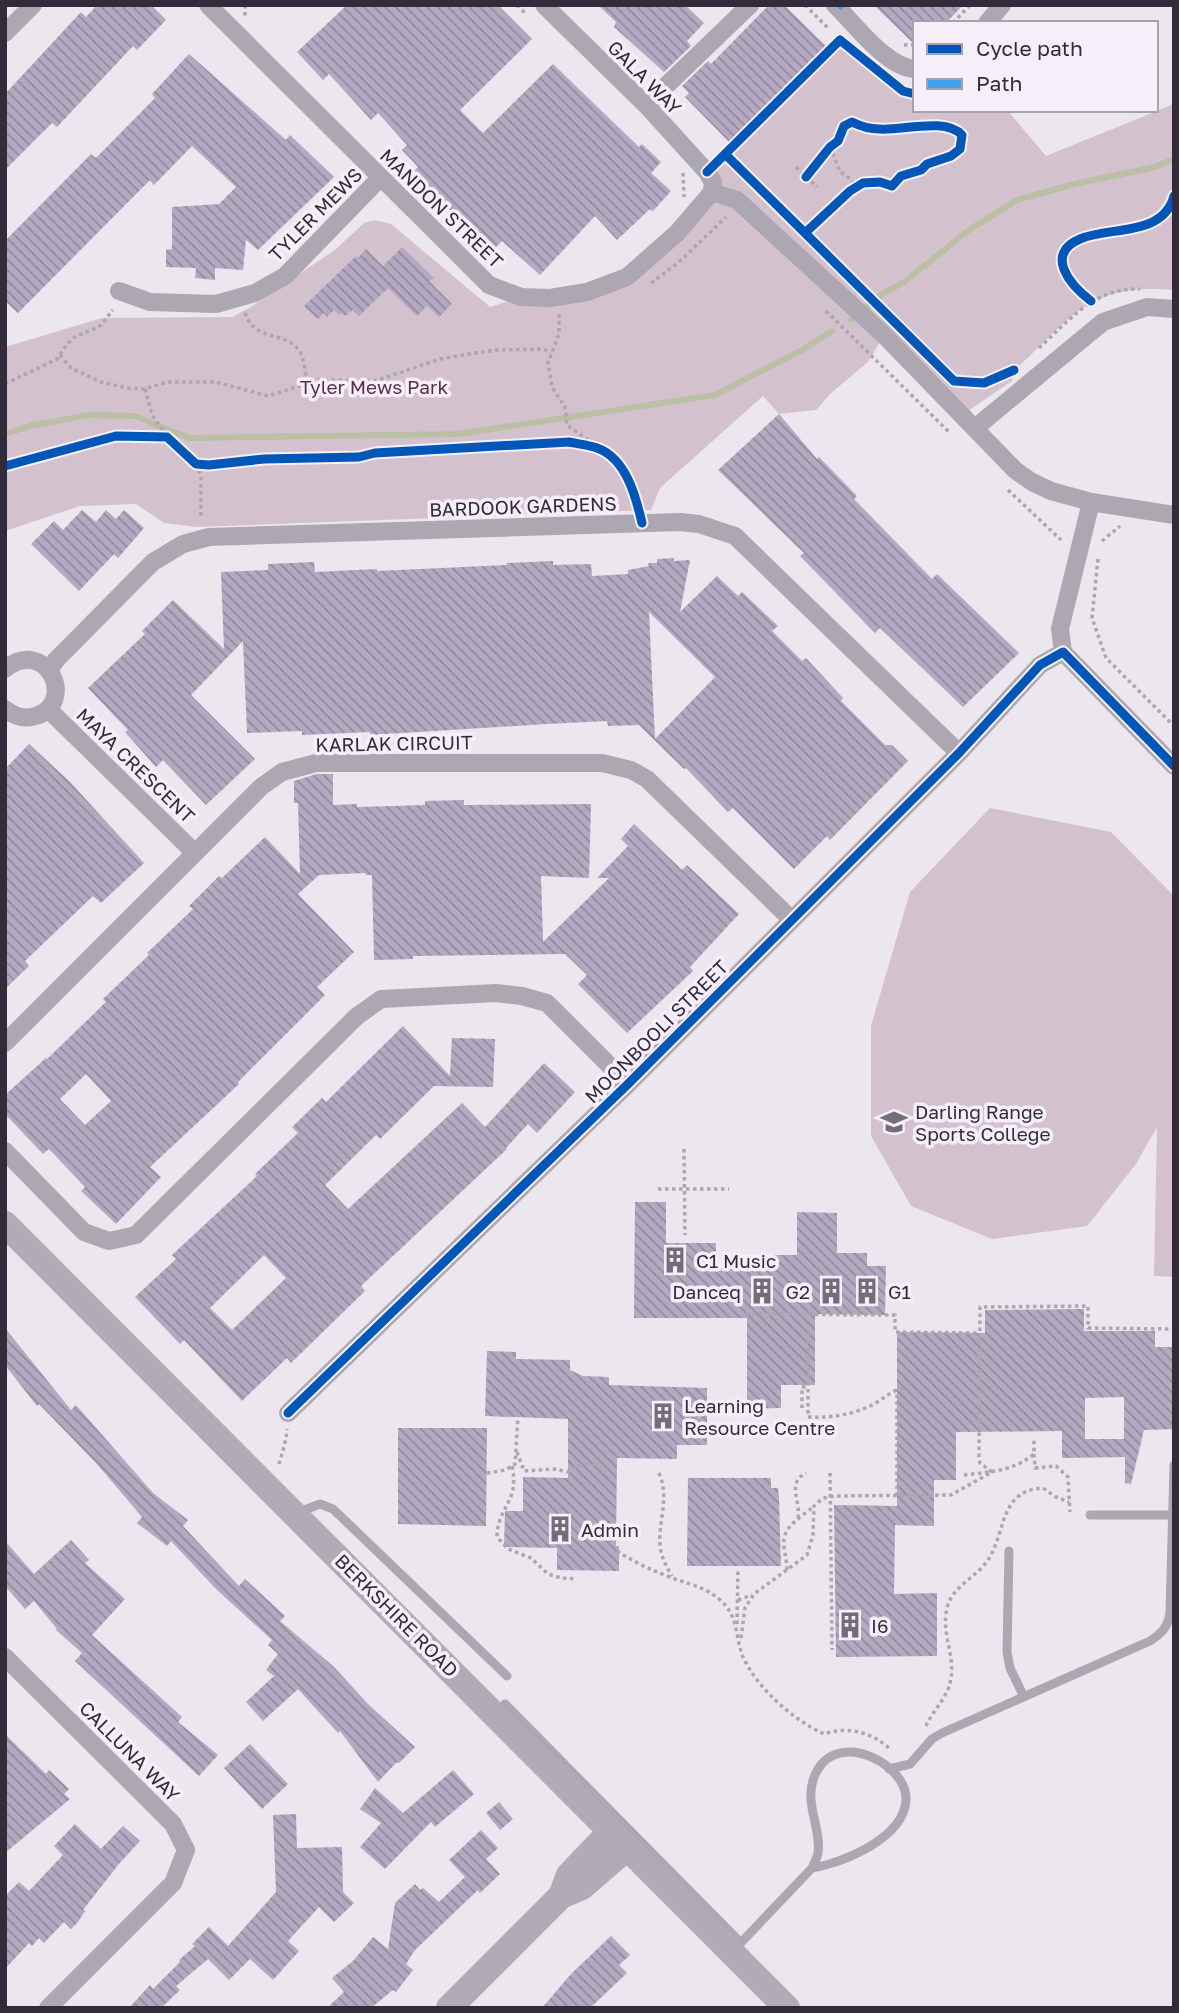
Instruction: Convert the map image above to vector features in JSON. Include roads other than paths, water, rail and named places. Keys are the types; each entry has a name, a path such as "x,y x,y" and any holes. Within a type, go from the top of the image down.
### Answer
{"main road":[{"name":"BERKSHIRE ROAD","path":"5,1224 618,1840 737,1948 787,2008"},
{"path":"449,2008 561,1896 582,1887 618,1840"}],"street":[{"path":"5,33 33,5"},
{"name":"GALA WAY","path":"544,5 646,105 707,172 713,187"},
{"path":"646,105 750,5"},
{"path":"989,21 1002,5"},
{"path":"838,6 887,57 899,65 913,68"},
{"name":"MANDON STREET","path":"216,8 489,285 520,297 551,298 587,292 627,277 677,233 713,187"},
{"name":"TYLER MEWS","path":"119,291 150,302 216,304 255,293 285,276 380,177"},
{"path":"713,187 737,200 884,335 1015,470 1051,491 1091,502 1174,515"},
{"path":"975,428 1103,322 1147,307 1174,309"},
{"path":"1091,502 1060,629 1063,652 1174,766"},
{"name":"BARDOOK GARDENS","path":"49,670 153,562 183,544 201,539 223,536 680,522 699,524 735,536 959,753"},
{"name":"MOONBOOLI STREET","path":"288,1413 628,1084 959,753 1040,665 1063,652"},
{"path":"5,668 12,663 32,660 49,670 56,685 56,694 48,709 32,718 13,715 5,709"},
{"name":"MAYA CRESCENT","path":"48,709 194,852"},
{"name":"KARLAK CIRCUIT","path":"5,1043 194,852 273,777 316,763 602,763 631,770 647,779 792,920"},
{"path":"5,1152 84,1232 109,1241 136,1235 356,1017 381,999 496,993 547,1003 628,1084"},
{"name":"CALLUNA WAY","path":"5,1657 173,1824 186,1850 173,1883 48,2008"}],"lane":[{"path":"889,1769 916,1760 932,1739 1150,1641 1161,1633 1168,1624 1170,1613 1174,1465"},
{"path":"295,1514 320,1504 333,1508 507,1676"},
{"path":"1090,1515 1173,1516"},
{"path":"1009,1551 1007,1653 1013,1675 1024,1697"},
{"path":"495,1714 505,1704 737,1948 812,1868 818,1855 811,1791 818,1769 836,1754 850,1751 862,1753 889,1769 897,1776 906,1798 901,1814 891,1830 879,1841 852,1856 831,1865 812,1868"}],"waterway":[{"path":"851,320 969,230 1017,200 1070,185 1155,167 1174,159"},
{"path":"5,434 30,426 88,415 135,416 189,438 458,434 715,395 802,350 832,331"}],"place":[{"name":"Darling Range Sports College","path":"894,1122"},
{"name":"C1 Music","path":"675,1260"},
{"name":"Danceq","path":"762,1291"},
{"name":"G2","path":"831,1291"},
{"name":"G1","path":"867,1291"},
{"name":"Learning Resource Centre","path":"663,1416"},
{"name":"Admin","path":"560,1529"},
{"name":"I6","path":"850,1625"}],"park label":[{"name":"Tyler Mews Park","path":"374,386"}]}
